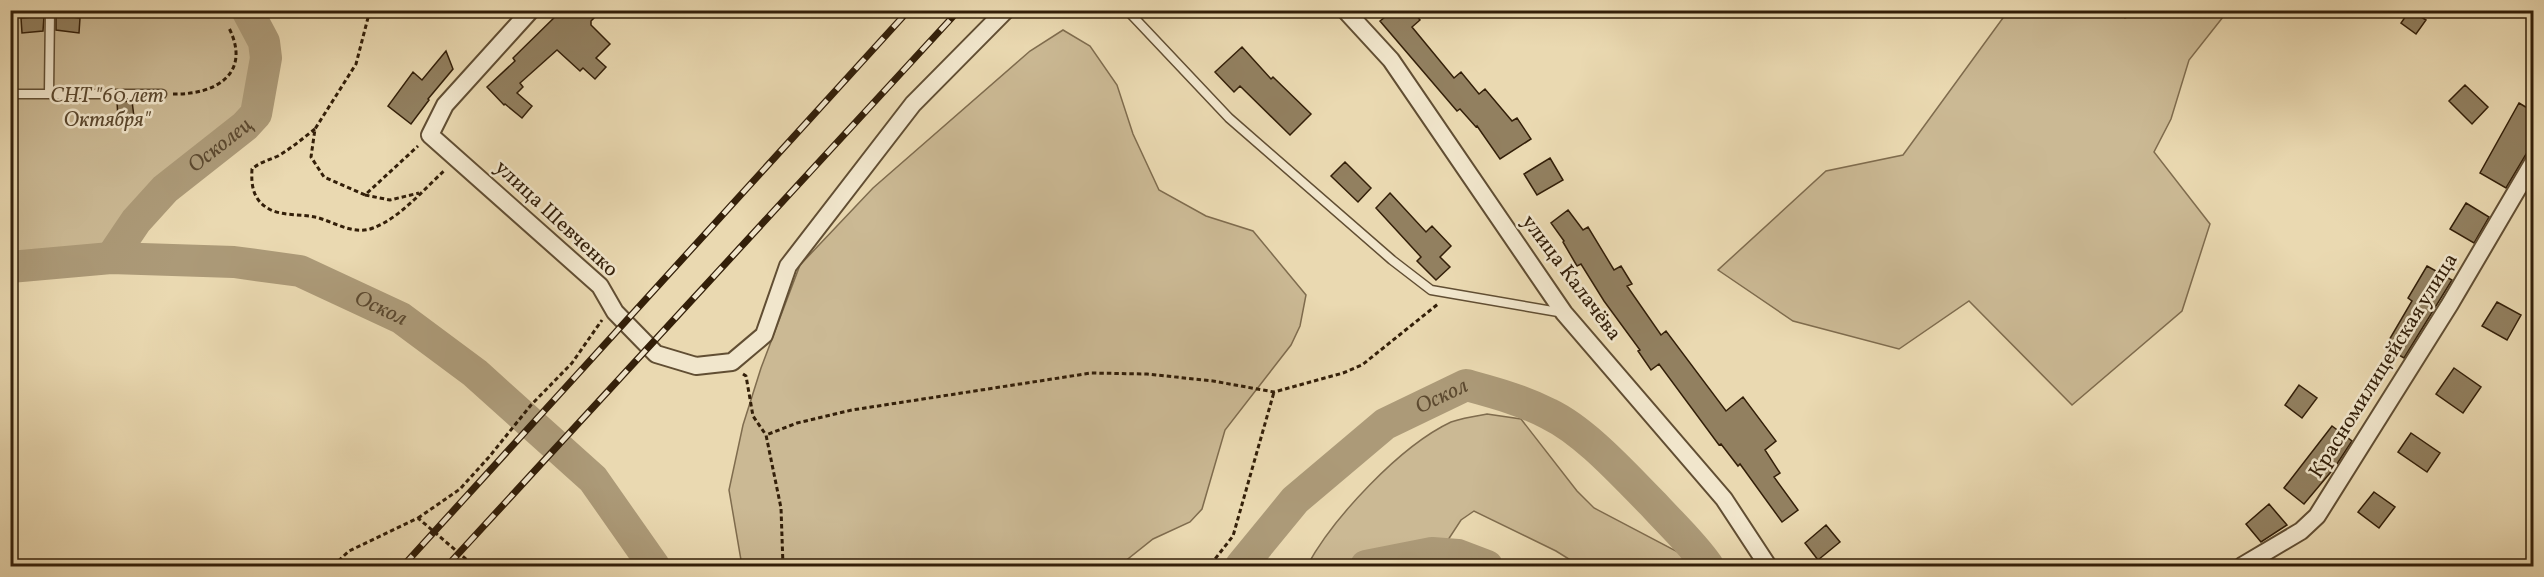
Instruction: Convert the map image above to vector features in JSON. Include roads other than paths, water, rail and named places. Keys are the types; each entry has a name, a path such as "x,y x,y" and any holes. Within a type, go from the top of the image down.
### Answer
{"street":[{"name":"улица Шевченко","path":"531,10 445,105 430,135 600,286 611,306 656,354 696,366 732,362 764,334 788,266 913,104 1006,10"},
{"name":"улица Калачёва","path":"1345,10 1391,60 1564,313 1724,499 1768,567"},
{"name":"Красномилицейская улица","path":"2242,567 2301,531 2317,516 2450,304 2534,161"}],"lane":[{"path":"49,93 50,10"},
{"path":"1127,10 1229,118 1383,253 1431,290 1564,313"},
{"path":"10,94 162,94"}],"waterway":[{"name":"Осколец","path":"111,258 136,221 165,189 245,126 256,114 266,58 264,42 247,10"},
{"name":"Оскол","path":"10,267 111,258 234,262 300,271 401,318 475,373 593,479 654,566"},
{"name":"Оскол","path":"1241,566 1295,500 1385,424 1466,385 1529,405 1549,414 1577,432 1604,455 1653,504 1708,566"},
{"path":"1366,566 1432,553 1458,555 1487,566"}],"railway":[{"path":"403,566 909,10"},
{"path":"447,566 959,10"}],"park label":[{"name":"СНТ \"60 лет Октября\"","path":"107,108"}]}
